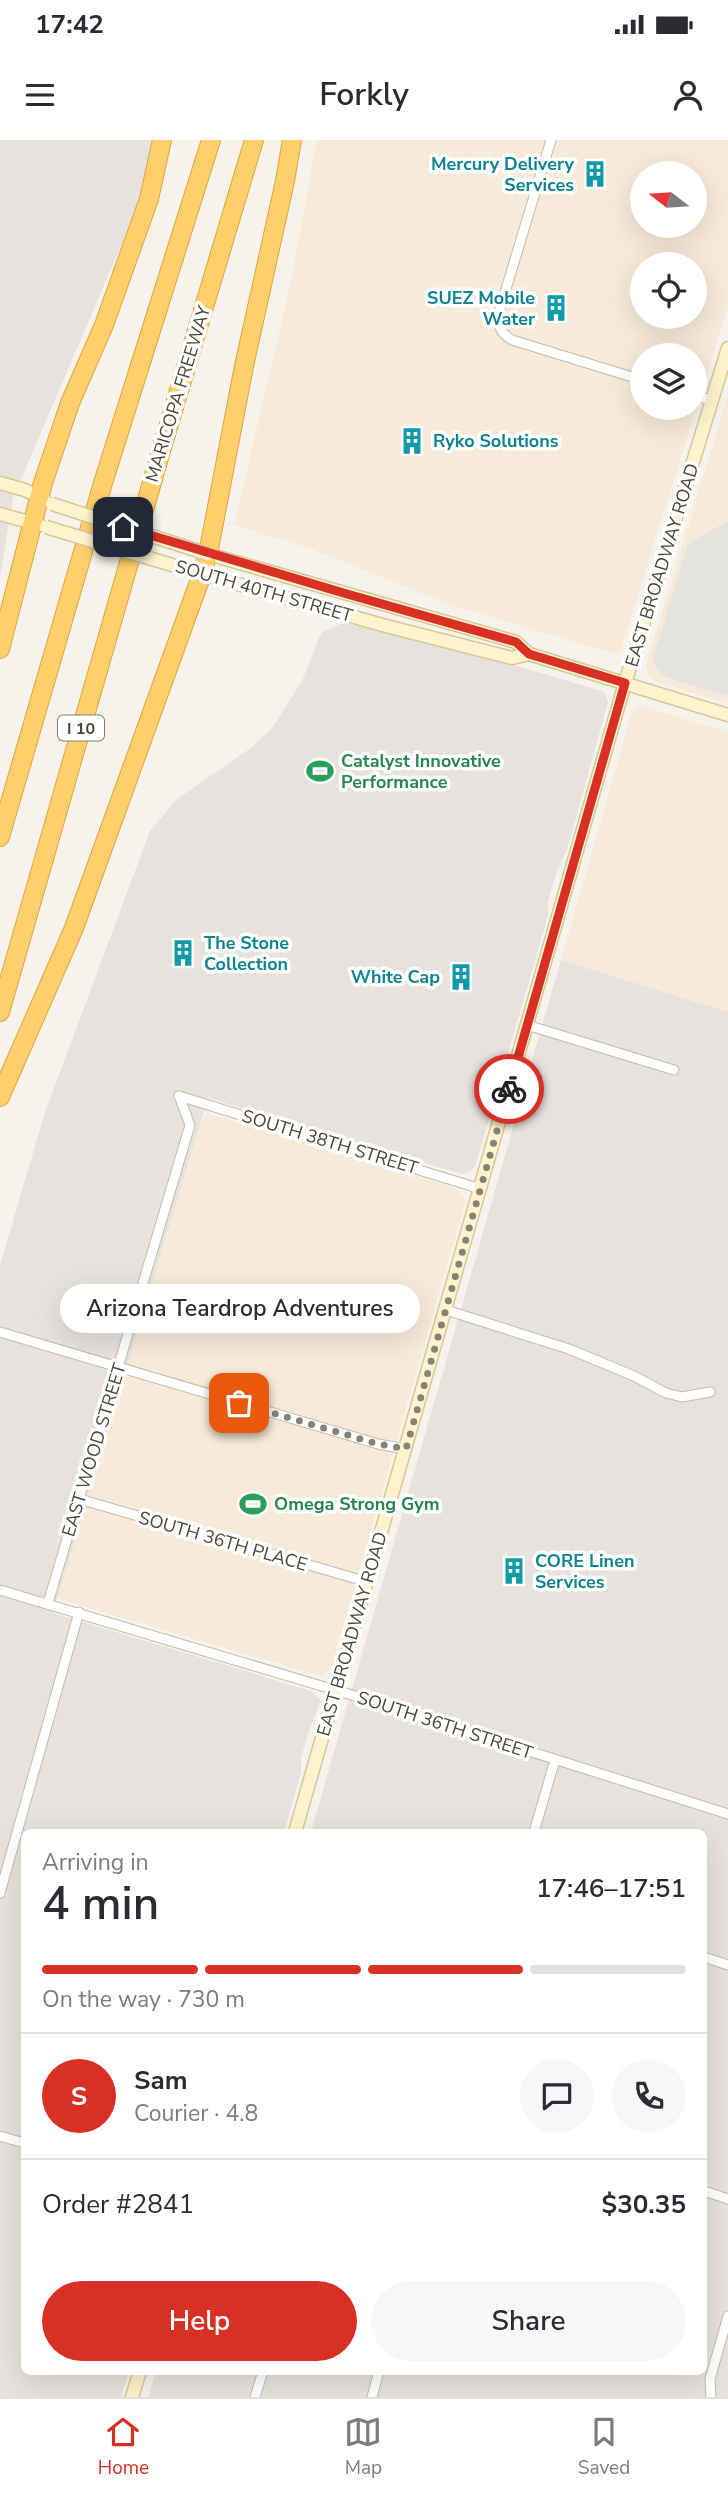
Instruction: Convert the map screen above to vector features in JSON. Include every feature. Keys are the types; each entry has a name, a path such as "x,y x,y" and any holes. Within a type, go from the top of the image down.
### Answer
{"highway":[{"path":"0,649 39,525 70,403 104,325 149,199 162,140"},
{"path":"178,244 199,140"},
{"name":"I 10","path":"0,837 103,482 211,140"},
{"name":"MARICOPA FREEWAY","path":"0,1012 159,457 254,140"},
{"path":"0,1097 74,928 202,575 292,140"}],"main road":[{"name":"EAST BROADWAY ROAD","path":"296,1829 625,683 728,348"},
{"name":"SOUTH 40TH STREET","path":"0,483 208,554 516,642 529,654 728,715"},
{"name":"SOUTH 40TH STREET","path":"0,513 202,575 386,626 512,658 529,654"},
{"path":"132,2397 139,2375"}],"street":[{"path":"551,140 500,309 498,321 501,333 512,341 630,376"},
{"path":"707,400 712,401"},
{"path":"527,1025 674,1070"},
{"name":"SOUTH 38TH STREET","path":"179,1096 481,1189"},
{"name":"EAST WOOD STREET","path":"48,1603 190,1125 179,1096"},
{"path":"446,1310 569,1349 634,1376 666,1393 682,1397 710,1392"},
{"path":"0,1332 378,1444 406,1449"},
{"name":"SOUTH 36TH PLACE","path":"79,1499 368,1582"},
{"name":"SOUTH 36TH STREET","path":"0,1590 336,1690 728,1814"},
{"path":"0,1893 79,1612"},
{"path":"535,1829 555,1760"},
{"path":"707,1958 728,1965"},
{"path":"0,2136 21,2142"},
{"path":"707,2192 728,2199"},
{"path":"711,2397 710,2379 728,2316"},
{"path":"255,2397 262,2375"},
{"path":"372,2397 378,2375"}],"shaded area":[{"path":"0,140 166,140 13,498 0,577"},
{"path":"317,140 728,140 728,307 707,374 707,343 630,343 630,420 693,420 619,655 448,604 309,548 234,525 291,282"},
{"path":"728,395 728,704 655,681 647,674 646,666"},
{"path":"728,521 728,696 665,677 652,661 688,544"},
{"path":"340,624 349,624 507,663 604,692 608,702 568,847 548,901 548,916 475,1167 462,1174 208,1098 53,1613 311,1691 321,1700 308,1733 301,1758 301,1773 285,1829 21,1829 21,2375 128,2375 121,2397 0,2397 0,1265 45,1112 150,831 177,799 251,748 272,728 302,681 323,632"},
{"path":"641,706 728,732 728,1012 561,960 633,709"},
{"path":"561,960 728,1012 728,2397 148,2397 155,2375 707,2375 707,1829 312,1829"},
{"path":"209,1114 456,1188 464,1196 465,1203 331,1669 322,1676 75,1604 58,1596 202,1120"}],"way so far":[{"path":"239,1403 378,1444 406,1449 509,1089"}],"place":[{"name":"Mercury Delivery Services","path":"595,174"},
{"name":"SUEZ Mobile Water","path":"556,308"},
{"name":"Ryko Solutions","path":"412,441"},
{"name":"Catalyst Innovative Performance","path":"320,771"},
{"name":"The Stone Collection","path":"183,953"},
{"name":"White Cap","path":"461,977"},
{"name":"Arizona Teardrop Adventures","path":"239,1403"},
{"name":"Omega Strong Gym","path":"253,1504"},
{"name":"CORE Linen Services","path":"514,1571"}],"route":[{"path":"123,527 516,642 529,654 625,683 509,1089"}]}
